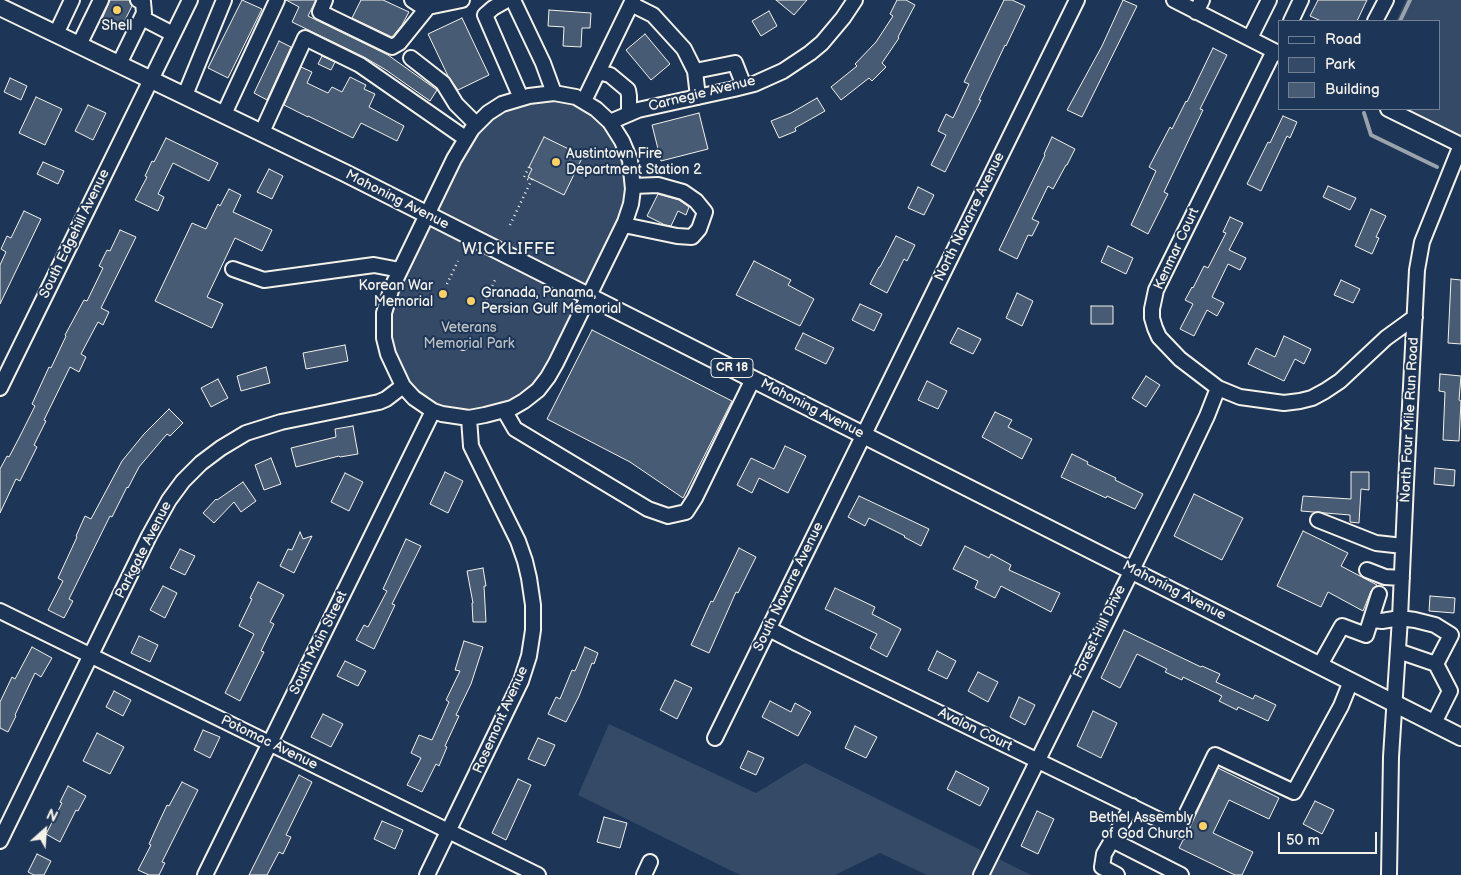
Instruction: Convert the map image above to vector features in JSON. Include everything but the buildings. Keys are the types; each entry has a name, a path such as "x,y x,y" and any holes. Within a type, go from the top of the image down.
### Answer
{"main road":[{"name":"Mahoning Avenue","path":"0,6 262,132 1461,736"}],"street":[{"path":"56,34 72,0"},
{"path":"79,45 101,0"},
{"path":"119,64 144,13 143,2 138,0"},
{"name":"South Edgehill Avenue","path":"0,388 190,0"},
{"path":"185,95 224,0"},
{"path":"224,114 277,0"},
{"path":"326,0 320,12 392,47 399,43 428,7"},
{"path":"412,0 428,7 462,0"},
{"path":"507,0 485,15 521,98"},
{"path":"513,0 543,63 554,93"},
{"path":"648,13 655,0"},
{"name":"Carnegie Avenue","path":"610,122 638,110 744,86 783,71 810,53 835,28 855,0"},
{"name":"North Navarre Avenue","path":"864,435 1077,0"},
{"path":"1174,0 1199,6 1250,38 1277,50"},
{"path":"1250,38 1269,0"},
{"path":"1291,20 1301,0"},
{"path":"1376,20 1386,0"},
{"path":"584,101 632,2 653,15 684,49 695,70 698,97"},
{"path":"142,18 173,34"},
{"path":"262,132 305,38 360,65 465,138"},
{"name":"Kenmar Court","path":"1277,50 1160,280 1152,309 1155,328 1159,337 1180,359 1218,388 1240,396 1284,403 1312,398 1325,391 1340,381 1386,338 1415,317"},
{"path":"411,58 443,83 456,104 476,124"},
{"path":"695,70 735,63 744,86"},
{"path":"598,72 610,75 628,90 630,96 629,114"},
{"path":"554,93 576,97 584,101 610,122 622,141 630,160 633,186 631,204 624,225 548,377 538,390 512,408 485,416 469,418 433,411 414,398 403,386 388,354 383,331 387,301 400,270 465,138 476,124 502,104 521,98 554,93"},
{"path":"1390,110 1461,145"},
{"name":"North Four Mile Run Road","path":"1389,875 1391,757 1400,618 1417,270 1422,242 1461,145"},
{"path":"624,225 677,236 692,237 698,229 705,212 696,201 683,192 658,185 633,186"},
{"path":"233,269 264,280 374,265 400,270"},
{"path":"504,410 515,429 648,509 668,516 686,512 695,498 753,379"},
{"name":"Parkgate Avenue","path":"0,841 90,656 169,500 183,481 201,463 246,433 281,422 379,402 403,386"},
{"name":"Forest-Hill Drive","path":"981,875 1179,475 1218,388"},
{"name":"South Main Street","path":"205,875 433,411"},
{"name":"Rosemont Avenue","path":"427,875 521,681 529,656 533,630 533,605 525,561 518,541 471,446 469,418"},
{"name":"South Navarre Avenue","path":"715,738 864,435"},
{"path":"1318,520 1376,542 1403,546"},
{"path":"1366,570 1384,578 1402,578"},
{"path":"1320,665 1342,626 1366,635 1380,594"},
{"name":"Potomac Avenue","path":"0,611 538,875"},
{"path":"1372,620 1382,621 1400,618 1415,620 1435,625 1456,636 1436,664"},
{"name":"Avalon Court","path":"769,629 1180,830 1215,755 1294,792 1341,706 1351,681"},
{"path":"1398,651 1436,664 1456,694 1434,723"},
{"path":"1117,875 1102,867 1104,854 1132,806"},
{"path":"1112,840 1181,875"}],"path":[{"path":"510,225 532,180 524,177 529,167"},
{"path":"447,284 458,261"},
{"path":"484,304 495,280"}],"green space":[{"path":"1406,0 1461,0 1461,145 1390,110 1441,110 1441,20 1396,20"},
{"name":"Veterans Memorial Park","path":"554,93 610,122 633,189 556,363 512,408 442,414 403,386 384,313 454,159 488,113"},
{"path":"609,724 756,793 805,763 1031,875 927,875 880,853 835,875 740,875 578,795"}],"waterway":[{"path":"1400,20 1410,0"},
{"path":"1364,113 1371,135 1437,167"}],"place":[{"name":"Shell","path":"117,10"},
{"name":"Austintown Fire Department Station 2","path":"556,162"},
{"name":"Korean War Memorial","path":"443,294"},
{"name":"Granada, Panama, Persian Gulf Memorial","path":"471,301"},
{"name":"Bethel Assembly of God Church","path":"1203,826"}],"district":[{"name":"WICKLIFFE","path":"509,250"}]}
